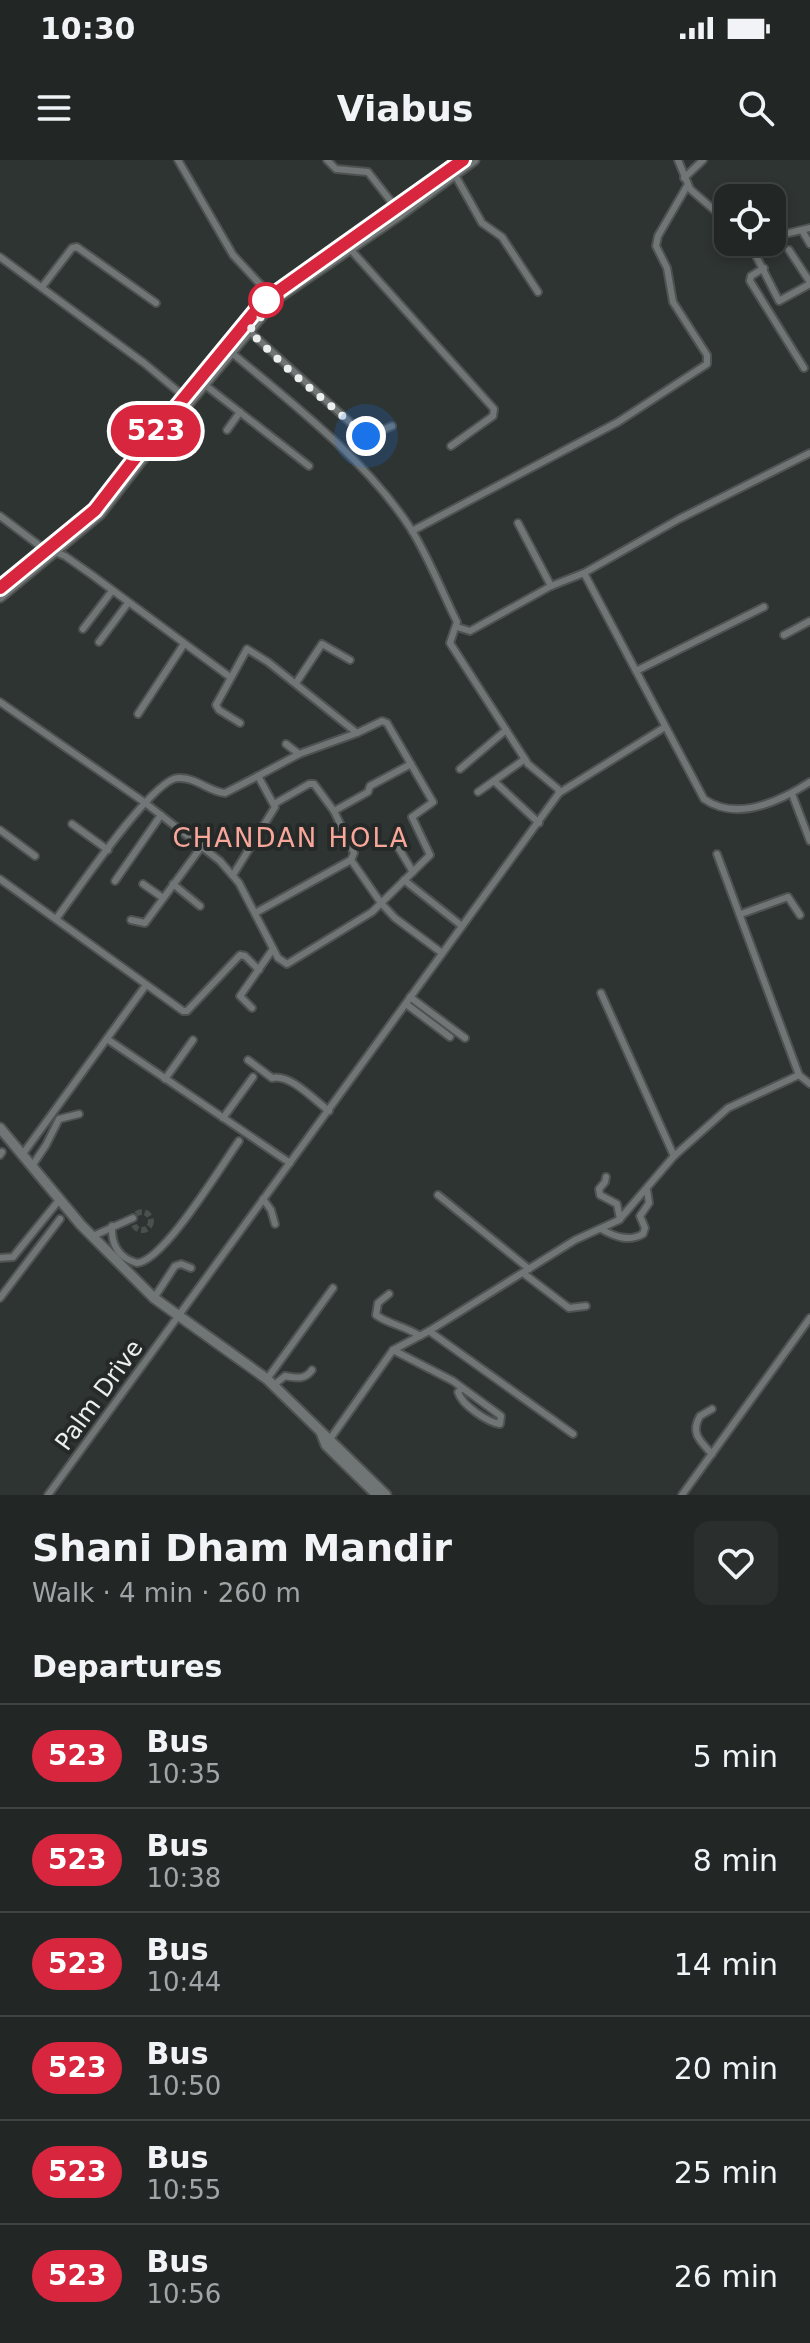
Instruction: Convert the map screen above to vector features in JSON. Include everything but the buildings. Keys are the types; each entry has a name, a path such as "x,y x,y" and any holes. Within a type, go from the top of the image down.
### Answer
{"main road":[{"path":"0,597 95,510 146,444 273,298 463,160"},
{"path":"0,588 100,514 273,298 351,250 474,160"},
{"path":"0,1128 93,1236 154,1298 270,1382 386,1495"},
{"path":"321,1432 326,1445 377,1495"}],"street":[{"path":"178,160 233,255 273,298"},
{"path":"327,160 336,169 368,172 397,209"},
{"path":"678,160 685,182 714,209"},
{"path":"412,531 618,422 707,364 707,355 673,302 667,268 656,246 658,236 698,161"},
{"path":"455,175 482,223 502,237 538,292"},
{"path":"786,234 806,230 810,244"},
{"path":"42,287 72,248 77,247 156,303"},
{"path":"351,250 494,409 493,416 451,446"},
{"path":"757,256 780,302 810,283 789,250"},
{"path":"0,257 144,363 186,398"},
{"path":"764,268 751,276 750,281 804,368"},
{"path":"249,331 363,434 371,435 392,426"},
{"path":"232,353 330,437 392,503 412,531 457,622 450,643 525,759 559,793 665,727"},
{"path":"205,385 309,466"},
{"path":"227,430 240,412"},
{"path":"457,627 470,631 810,453"},
{"path":"0,516 112,591 230,677"},
{"path":"518,523 551,586"},
{"path":"584,573 698,792 714,806 737,811 792,794 810,782"},
{"path":"83,629 112,591"},
{"path":"99,642 128,603"},
{"path":"636,671 764,607"},
{"path":"784,635 810,621"},
{"path":"138,714 184,644"},
{"path":"296,683 322,644 350,660"},
{"path":"240,723 217,707 230,677 244,652 249,649 357,733"},
{"path":"0,702 144,802 202,846 233,875 273,949 287,964 370,914 430,854 412,817 433,802 384,721 299,754 225,793 204,784 176,778 144,802 56,919"},
{"path":"460,769 506,730"},
{"path":"286,744 299,754"},
{"path":"478,792 525,759"},
{"path":"334,811 368,792 370,786 411,764"},
{"path":"233,875 274,810 274,804 258,776"},
{"path":"494,781 539,823"},
{"path":"255,913 351,860 354,853 334,811 317,787 309,784 274,804"},
{"name":"Palm Drive","path":"48,1495 559,793"},
{"path":"792,794 810,841"},
{"path":"115,881 161,815"},
{"path":"72,824 108,850"},
{"path":"0,830 35,856"},
{"path":"395,842 413,872"},
{"path":"131,920 145,923 202,846"},
{"path":"717,854 810,1084"},
{"path":"351,860 395,918 442,953"},
{"path":"0,879 186,1012 240,955 259,970"},
{"path":"404,880 462,926"},
{"path":"143,884 163,898"},
{"path":"173,884 200,906"},
{"path":"741,914 788,897 800,915"},
{"path":"252,1008 240,996 273,949"},
{"path":"22,1155 146,985"},
{"path":"601,993 674,1156"},
{"path":"408,1001 450,1037"},
{"path":"408,1001 465,1038"},
{"path":"107,1039 290,1163"},
{"path":"165,1079 193,1040"},
{"path":"248,1060 272,1078 280,1076 295,1085 329,1111"},
{"path":"330,1439 393,1350 575,1240 620,1219 674,1156 732,1105 804,1075"},
{"path":"223,1118 253,1077"},
{"path":"32,1166 59,1119 79,1114"},
{"path":"112,1226 113,1243 121,1254 137,1263 148,1260 174,1233 239,1141"},
{"path":"606,1177 599,1189 600,1195 617,1204 620,1219"},
{"path":"601,1229 630,1239 643,1234 645,1228 640,1216 649,1203 647,1190"},
{"path":"438,1195 569,1308 586,1306"},
{"path":"13,1257 60,1199"},
{"path":"263,1199 275,1224"},
{"path":"93,1236 133,1218"},
{"path":"0,1298 60,1219"},
{"path":"0,1258 13,1257 25,1266"},
{"path":"154,1298 175,1266 181,1264 191,1268"},
{"path":"270,1382 333,1288"},
{"path":"389,1294 378,1303 376,1315 406,1326 420,1336"},
{"path":"682,1495 810,1318"},
{"path":"429,1331 573,1434"},
{"path":"393,1350 448,1377 501,1416 500,1424 493,1423 462,1400 458,1392 462,1388"},
{"path":"270,1382 285,1376 299,1379 312,1370"},
{"path":"712,1409 700,1416 695,1431 697,1438 712,1454"}],"tunnel":[{"path":"142,1212 151,1221 142,1230 133,1221 142,1212"}],"bus line":[{"name":"523","path":"0,588 95,510 263,302 463,160"}],"district":[{"name":"CHANDAN HOLA","path":"291,838"}],"route":[{"path":"266,300 263,302 271,295 275,300 249,331 366,436"}]}
